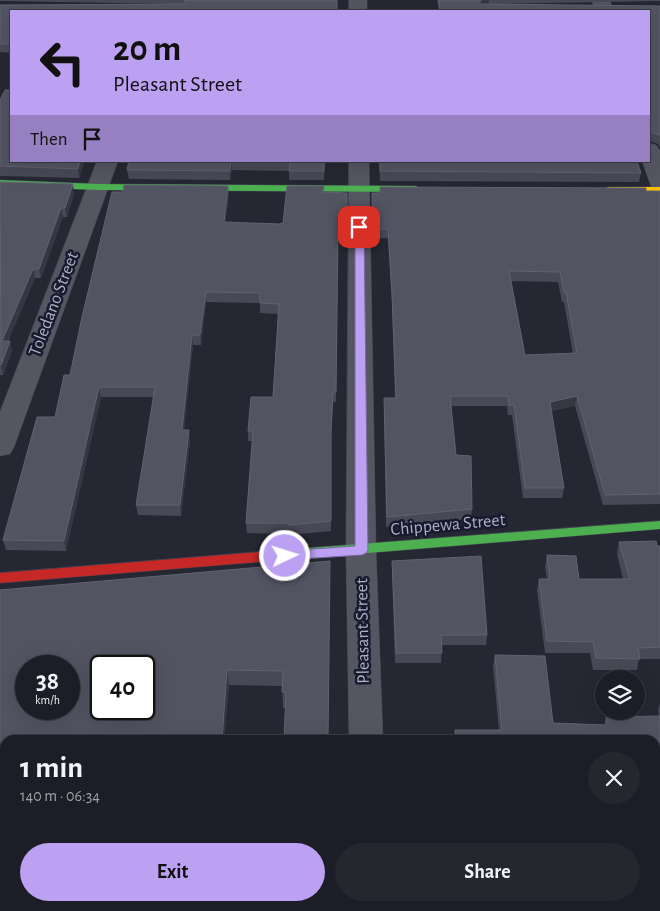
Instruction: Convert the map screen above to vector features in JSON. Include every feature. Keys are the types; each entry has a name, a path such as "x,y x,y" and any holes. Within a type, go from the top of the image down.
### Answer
{"street":[{"path":"590,10 603,7 623,10"},
{"path":"650,152 660,184"},
{"name":"Toledano Street","path":"0,447 108,162"},
{"name":"Pleasant Street","path":"359,162 362,550 366,735"},
{"path":"0,183 99,187 427,189"},
{"path":"602,190 660,190"},
{"name":"Chippewa Street","path":"0,578 660,525"}],"building":[{"path":"184,0 337,0 337,10 10,10 10,44 0,44 0,5 186,3"},
{"path":"439,0 481,0 479,3 481,4 660,6 660,136 650,133 650,10 440,10"},
{"path":"5,90 10,90 10,162 80,162 78,169 0,166 0,100"},
{"path":"129,162 231,162 230,171 127,170"},
{"path":"290,162 324,162 324,171 289,171"},
{"path":"380,162 637,162 641,173 380,171"},
{"path":"0,182 73,184 65,208 61,208 39,269 33,269 2,341 10,341 1,365"},
{"path":"124,185 228,186 224,222 279,224 283,223 287,186 324,186 323,192 347,193 347,229 338,229 336,392 333,392 331,430 331,521 289,525 289,523 246,523 253,431 248,431 251,397 273,397 279,304 260,303 260,293 206,292 200,335 192,335 182,430 189,430 180,505 136,505 155,387 99,387 64,541 3,540 37,417 55,417 64,375 70,375 112,192 123,192"},
{"path":"380,187 646,188 646,191 660,191 660,494 605,495 577,396 550,402 564,488 525,488 514,405 509,405 508,396 450,396 456,455 471,456 472,509 387,517 384,398 396,398 388,229 373,229 372,193 380,193","holes":["509,271 560,272 564,292 566,292 577,353 525,355"]},
{"path":"656,541 657,546 660,546 660,647 638,648 640,659 596,658 593,642 547,641 539,579 550,579 547,555 576,556 579,579 630,579 619,542"},
{"path":"481,556 487,635 441,635 442,653 396,653 392,561"},
{"path":"330,561 328,735 284,735 286,692 282,692 283,671 227,670 222,735 0,735 0,590"},
{"path":"495,655 545,656 553,723 607,725 606,720 645,720 645,716 660,716 660,735 456,735 455,730 502,730"}],"traffic: fast":[{"path":"0,183 99,187 416,189"},
{"path":"295,554 660,525"}],"traffic: slow":[{"path":"609,190 660,190"}],"traffic: jam":[{"path":"0,578 295,554"}],"route":[{"path":"285,556 362,550 359,227"}]}
